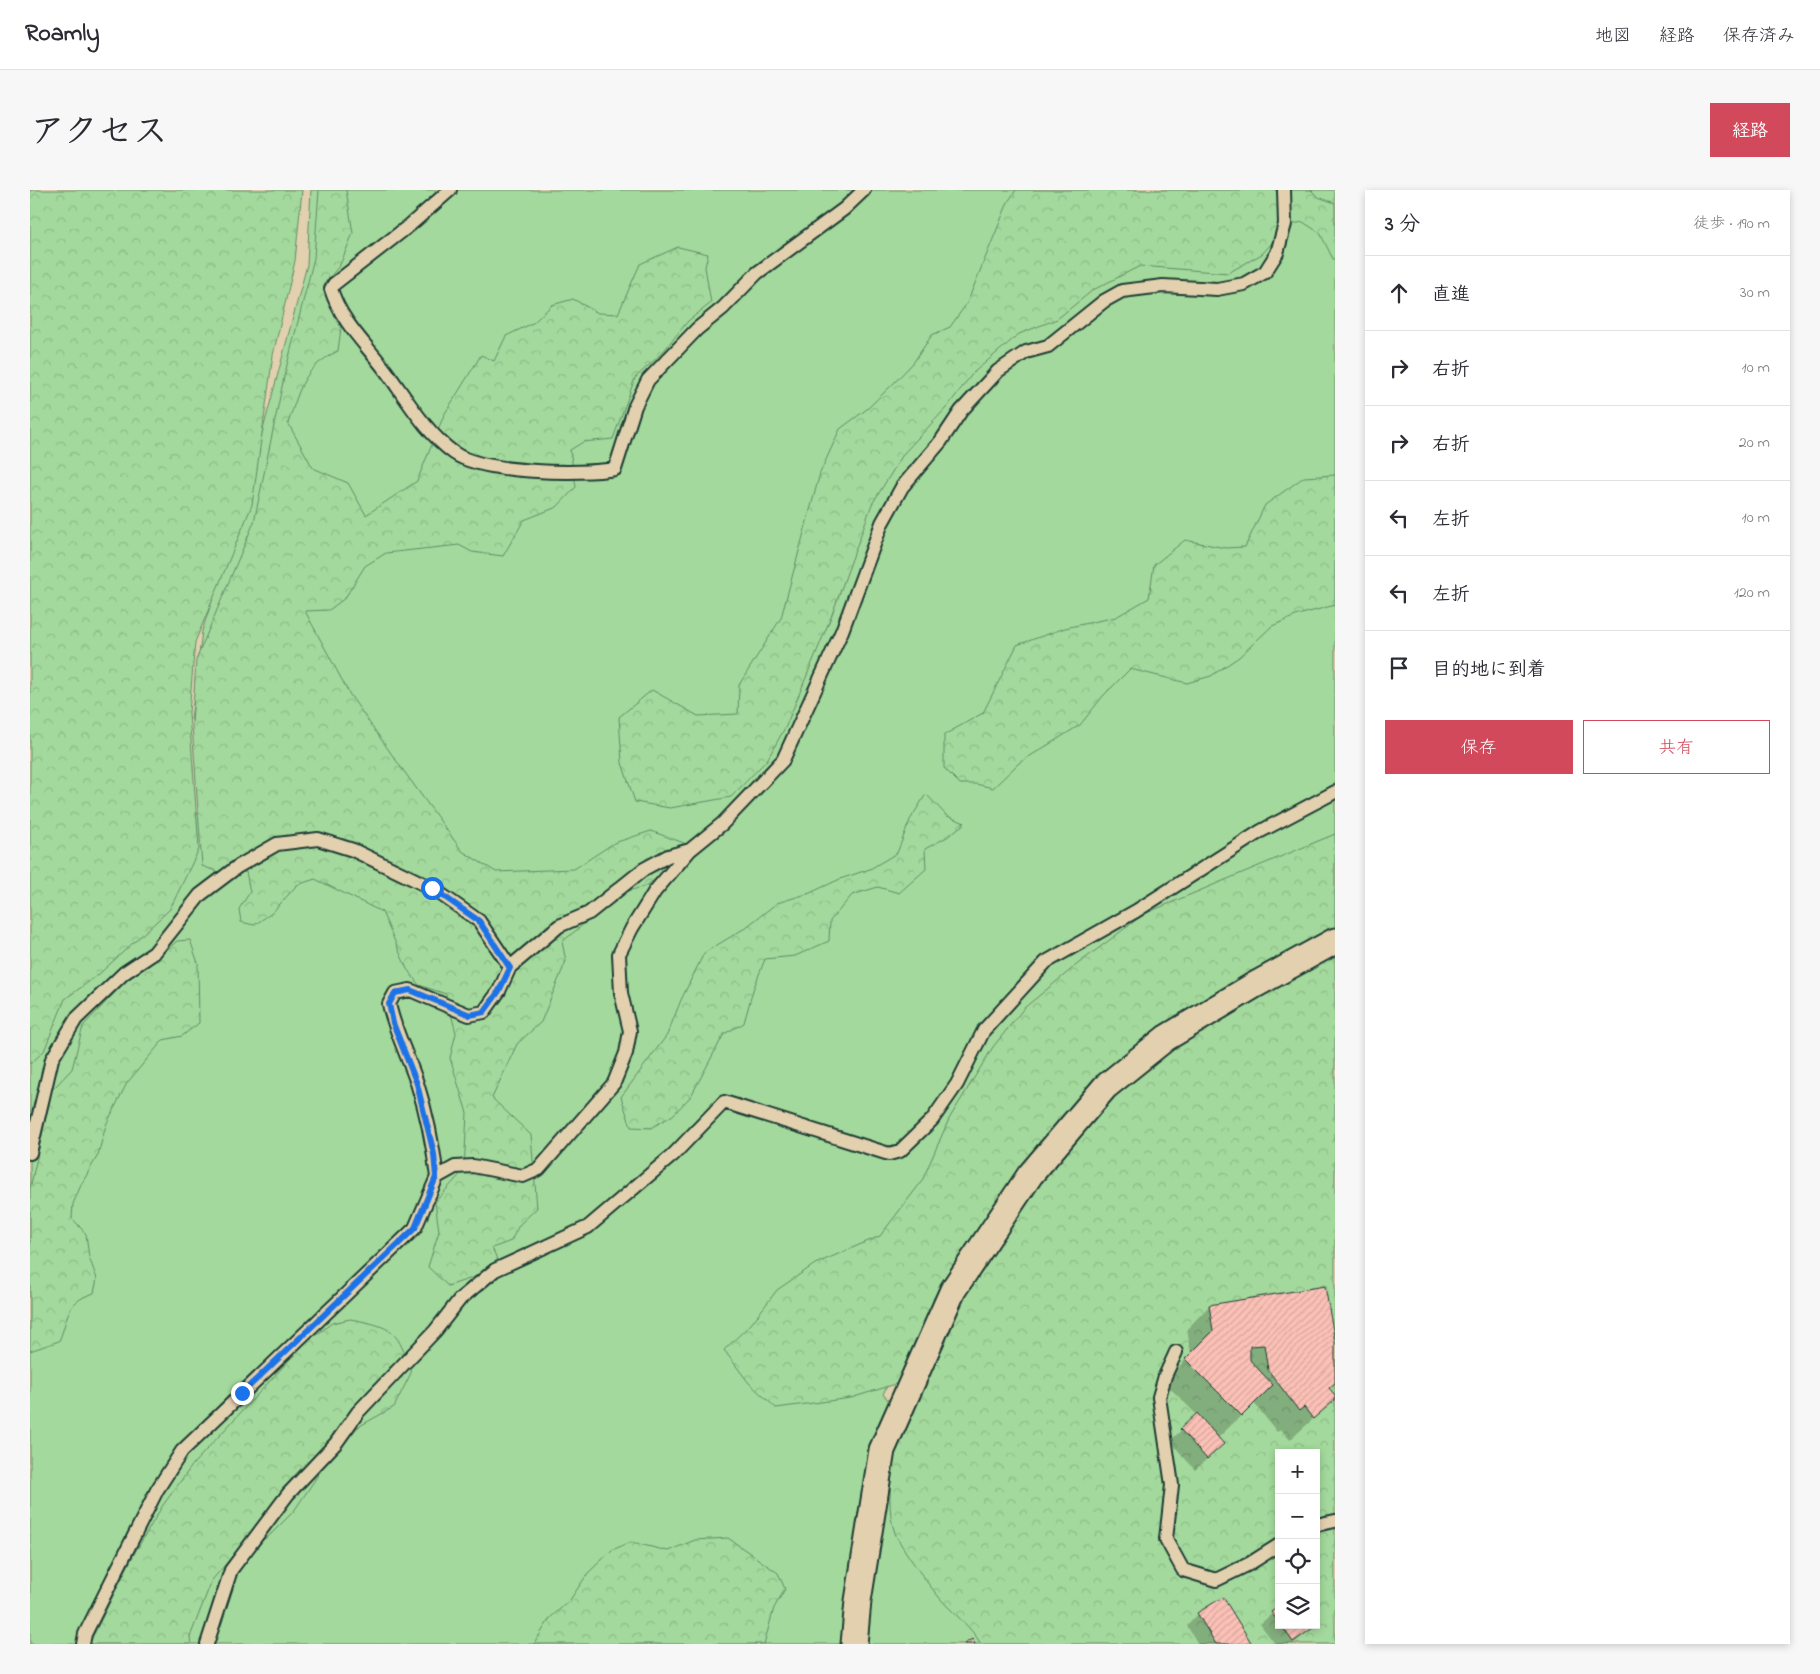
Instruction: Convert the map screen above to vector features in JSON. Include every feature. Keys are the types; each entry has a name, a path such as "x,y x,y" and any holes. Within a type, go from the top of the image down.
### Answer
{"street":[{"path":"854,1644 858,1601 882,1450 953,1290 1030,1175 1105,1087 1166,1038 1260,981 1335,941"}],"lane":[{"path":"450,190 410,225 334,284 331,289 338,308 429,427 454,454 503,469 591,473 615,469 635,406 653,374 757,273 844,209 864,190"},
{"path":"436,1177 456,1167 472,1166 523,1176 539,1169 614,1083 626,1054 630,1031 621,994 619,954 655,891 690,850 722,824 783,760 842,631 882,523 902,487 942,441 968,405 998,370 1026,352 1048,346 1104,301 1122,291 1163,286 1217,289 1244,284 1265,272 1277,253 1285,224 1284,190"},
{"path":"206,1644 231,1570 288,1494 336,1443 358,1412 435,1331 460,1299 495,1270 588,1227 673,1155 724,1102 889,1154 900,1151 937,1113 957,1084 984,1030 1046,962 1136,912 1261,831 1335,792"},
{"path":"30,1153 52,1059 76,1019 124,973 154,952 200,896 237,867 276,844 318,840 353,850 432,888 479,921 510,968"},
{"path":"84,1644 85,1634 157,1490 182,1451 415,1228 436,1177 434,1154 417,1084 393,1023 389,1004 395,993 410,990 470,1015 484,1012 499,991 510,968 559,926 590,912 644,869 668,856 690,850"},
{"path":"1176,1352 1165,1376 1159,1397 1172,1485 1166,1539 1183,1570 1216,1580 1249,1564 1275,1548"},
{"path":"1320,1524 1335,1521"}],"green space":[{"path":"30,190 302,190 295,261 273,355 252,505 195,642 189,713 199,849 170,909 98,975 65,999 44,1051 30,1064"},
{"path":"311,190 1335,190 1335,923 979,1211 883,1394 1087,1644 30,1644 30,1009 159,872 200,810 208,742 191,719 202,631 238,523 307,265"},
{"path":"319,190 346,190 353,233 340,265 324,284 341,328 338,351 317,365 304,380 288,423 313,468 348,483 366,515 417,481 444,415 481,355 494,361 506,336 533,323 552,305 573,299 598,313 618,314 640,264 678,247 708,254 705,267 711,303 688,321 662,353 635,378 613,439 583,442 570,450 576,487 557,507 524,520 503,556 472,552 459,545 386,553 365,566 345,598 329,610 305,611 350,695 462,851 496,872 574,869 614,843 651,831 684,843 662,874 646,886 621,893 562,942 566,961 541,1022 517,1044 492,1098 531,1135 537,1208 519,1225 511,1241 492,1248 498,1261 484,1274 448,1286 428,1267 439,1231 435,1202 464,1170 467,1113 450,1058 456,1033 446,994 419,985 407,969 382,912 315,879 297,885 272,913 254,925 241,922 239,909 250,892 246,872 221,873 202,866 192,725 196,660 254,522 284,377 314,258"},
{"path":"1016,190 1311,190 1318,197 1335,203 1335,259 1333,259 1320,233 1303,222 1288,225 1262,254 1228,273 1140,266 1093,290 1057,319 1019,334 973,373 947,407 904,453 872,504 831,617 786,726 767,760 731,797 670,808 635,802 622,763 619,717 652,690 698,716 738,714 739,685 781,618 820,473 840,429 867,409 892,385 913,363 932,335 950,327 967,303 1008,202"},
{"path":"1335,475 1335,605 1298,615 1272,626 1239,657 1211,676 1187,683 1130,669 1103,696 1080,725 1019,763 993,788 976,784 960,784 944,768 944,735 983,713 1017,645 1065,628 1116,617 1149,598 1154,565 1185,540 1225,548 1245,547 1265,505 1304,477"},
{"path":"926,794 947,816 965,823 947,837 925,849 926,869 899,893 878,887 852,895 830,921 829,941 795,956 765,959 753,990 744,1023 724,1034 691,1096 673,1115 651,1128 631,1127 621,1097 667,1035 681,1000 704,953 745,928 777,903 810,893 840,879 870,869 897,853 910,820"},
{"path":"1335,834 1335,1644 981,1644 972,1631 933,1590 895,1533 891,1517 891,1478 898,1435 912,1379 851,1398 776,1408 749,1383 724,1350 752,1323 777,1290 815,1264 880,1236 922,1181 949,1119 993,1047 1024,1008 1079,963 1144,914"},
{"path":"190,940 198,963 199,1023 182,1036 163,1040 127,1083 106,1125 98,1155 81,1185 73,1204 72,1218 86,1234 89,1257 97,1279 94,1293 77,1301 69,1311 59,1341 30,1351 30,1189 52,1090 72,1069 83,1026 127,980 151,964 177,941"},
{"path":"350,1319 386,1329 398,1340 402,1348 411,1373 394,1407 358,1427 324,1466 294,1511 268,1537 237,1551 212,1580 190,1637 191,1644 89,1644 134,1554 163,1505 194,1463 306,1342 332,1323"},
{"path":"728,1538 778,1573 785,1589 774,1608 764,1644 534,1644 550,1618 570,1600 588,1573 612,1550 631,1542 668,1551 695,1540"}],"building":[{"path":"1325,1286 1335,1342 1335,1383 1329,1388 1335,1395 1335,1400 1313,1419 1304,1407 1299,1411 1268,1370 1264,1345 1250,1346 1250,1360 1273,1385 1242,1416 1185,1359 1213,1331 1209,1305"},
{"path":"1197,1413 1224,1444 1207,1459 1180,1429"},
{"path":"1223,1597 1252,1644 1216,1644 1197,1613"},
{"path":"1275,1609 1275,1618 1271,1612"},
{"path":"1284,1629 1311,1629 1293,1642"},
{"path":"972,1639 975,1644 964,1644"}],"route":[{"path":"242,1393 415,1228 430,1197 436,1177 434,1154 428,1125 417,1084 393,1023 389,1004 395,993 410,990 470,1015 484,1012 499,991 510,968 479,921 432,888"}]}
